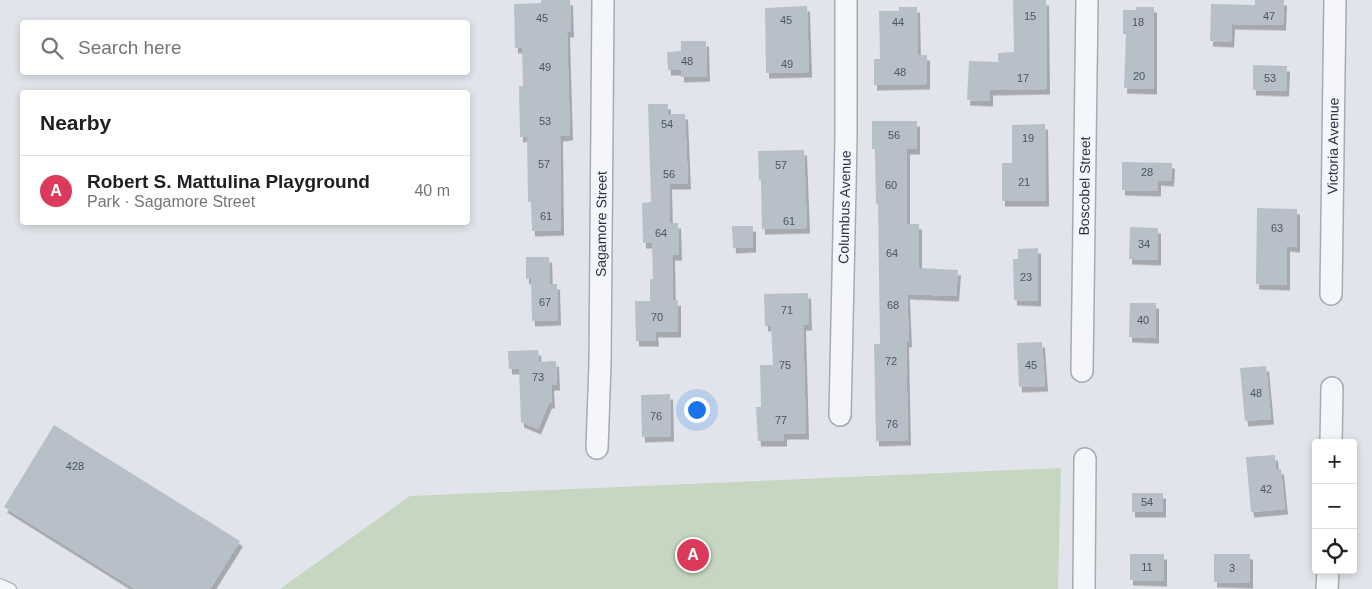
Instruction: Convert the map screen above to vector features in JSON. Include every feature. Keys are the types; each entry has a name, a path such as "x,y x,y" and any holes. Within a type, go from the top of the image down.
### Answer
{"street":[{"name":"Sagamore Street","path":"597,448 600,364 603,0"},
{"name":"Columbus Avenue","path":"840,415 846,139 846,0"},
{"name":"Boscobel Street","path":"1082,371 1087,0"},
{"name":"Victoria Avenue","path":"1331,294 1335,0"},
{"path":"1331,439 1332,388"},
{"path":"1084,589 1086,459"},
{"path":"1327,589 1328,574"}],"lane":[{"path":"0,584 11,589"}],"green space":[{"path":"1061,468 1058,589 280,589 410,496"}],"building":[{"path":"541,0 570,0 571,32 567,32 570,135 560,136 561,230 532,231 531,202 528,202 527,136 520,137 519,86 523,86 522,48 515,48 514,4 541,3"},
{"path":"1013,0 1046,0 1047,89 990,90 990,101 967,100 969,61 998,62 998,53 1014,52"},
{"path":"1255,0 1284,0 1283,25 1232,24 1231,42 1210,41 1211,4 1255,5"},
{"path":"807,6 809,72 766,73 765,8"},
{"path":"899,7 917,7 918,55 927,55 927,84 874,85 874,59 880,59 879,11 899,11"},
{"path":"1136,7 1154,7 1154,89 1124,88 1126,34 1123,34 1123,10 1136,10"},
{"path":"681,41 706,41 707,76 681,77 681,70 668,70 667,52 681,51"},
{"path":"1253,65 1287,66 1286,91 1253,90"},
{"path":"648,104 668,104 668,114 685,114 688,184 669,184 670,223 678,223 679,255 672,255 673,301 678,300 678,332 655,332 656,341 636,341 635,301 650,301 650,279 653,279 652,243 643,243 642,203 651,202"},
{"path":"872,121 917,121 917,149 907,149 907,224 919,224 919,268 958,270 956,296 907,294 909,342 906,342 908,440 876,441 874,344 880,344 878,204 876,204 875,149 872,149"},
{"path":"1045,124 1046,201 1002,201 1002,163 1012,163 1012,125"},
{"path":"804,150 807,228 762,229 761,180 759,180 758,151"},
{"path":"1122,162 1172,163 1171,181 1158,180 1158,191 1122,190"},
{"path":"1257,208 1297,209 1297,247 1287,246 1287,285 1256,284"},
{"path":"732,226 753,226 753,247 733,248"},
{"path":"1130,227 1158,228 1158,260 1129,259"},
{"path":"1038,248 1038,301 1014,300 1013,259 1018,259 1018,249"},
{"path":"526,257 549,257 550,284 557,284 558,320 532,321 531,278 526,279"},
{"path":"808,293 809,325 803,325 806,434 784,434 784,441 758,441 756,407 761,407 760,365 773,365 771,326 765,326 764,294"},
{"path":"1130,303 1156,303 1156,338 1129,337"},
{"path":"1042,342 1045,386 1019,387 1017,343"},
{"path":"538,350 539,362 556,361 557,385 551,385 552,403 549,403 538,429 521,422 519,369 509,369 508,351"},
{"path":"1266,366 1271,419 1245,421 1240,368"},
{"path":"670,394 671,436 642,437 641,395"},
{"path":"54,425 240,541 210,589 135,589 4,507"},
{"path":"1275,455 1276,469 1281,469 1285,509 1251,512 1246,457"},
{"path":"1132,493 1163,493 1163,512 1132,512"},
{"path":"1130,554 1164,554 1164,581 1130,580"},
{"path":"1214,554 1250,554 1250,583 1214,582"}],"place":[{"name":"Robert S. Mattulina Playground","path":"693,555"}]}
